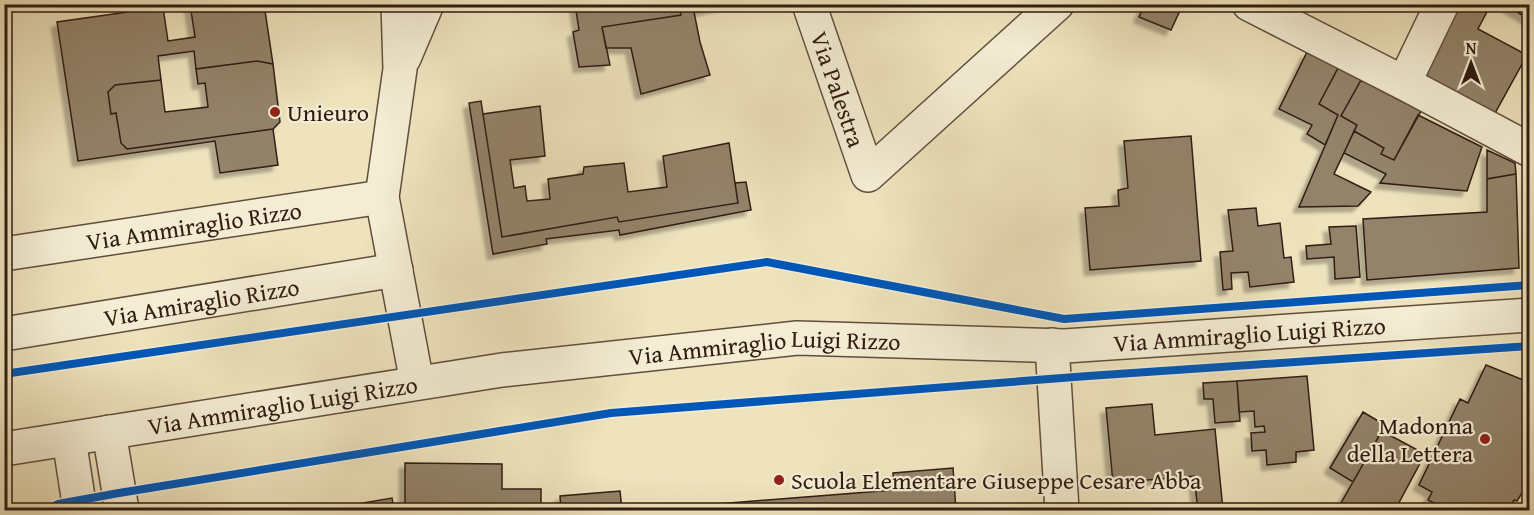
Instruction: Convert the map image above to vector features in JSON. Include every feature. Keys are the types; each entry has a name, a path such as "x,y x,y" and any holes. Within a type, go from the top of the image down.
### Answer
{"street":[{"path":"398,4 400,69 382,197 417,383"},
{"path":"400,69 427,4"},
{"name":"Via Palestra","path":"809,4 868,175 1057,4"},
{"path":"1248,4 1530,150"},
{"path":"1404,83 1442,4"},
{"name":"Via Ammiraglio Rizzo","path":"4,254 382,197"},
{"name":"Via Amiraglio Rizzo","path":"4,334 396,270"},
{"name":"Via Ammiraglio Luigi Rizzo","path":"4,449 502,370 797,338 1052,345 1530,315"},
{"path":"1052,345 1062,510"},
{"path":"109,432 122,510"},
{"path":"69,439 80,510"}],"building":[{"path":"190,4 264,4 273,64 257,61 196,69 194,51 158,56 161,80 115,85 108,92 111,114 116,113 121,143 127,149 273,129 278,165 220,173 215,141 78,161 57,22 163,7 168,41 195,37"},
{"path":"575,4 679,4 681,15 602,27 610,65 579,67 573,32 579,30"},
{"path":"679,4 731,4 694,12 710,75 641,94 631,48 606,48 602,27 681,15"},
{"path":"1145,4 1183,4 1171,30 1139,17"},
{"path":"1458,4 1491,4 1478,29 1527,55 1494,115 1422,78"},
{"path":"1504,4 1530,4 1530,20"},
{"path":"1307,52 1338,68 1319,104 1338,115 1325,145 1307,134 1312,125 1279,109"},
{"path":"257,61 273,64 280,122 273,129 127,149 121,143 116,113 111,114 108,92 115,85 161,80 165,112 208,107 205,83 198,84 196,69"},
{"path":"1338,68 1361,80 1341,116 1357,125 1334,174 1371,192 1358,206 1299,207 1338,115 1319,104"},
{"path":"1361,80 1421,111 1394,160 1381,154 1384,148 1354,131 1357,125 1341,116"},
{"path":"481,101 502,237 617,217 619,222 738,203 735,183 746,182 751,210 620,235 619,230 546,239 547,244 493,254 469,103"},
{"path":"540,106 545,156 510,160 514,188 525,186 527,201 550,199 548,179 583,174 584,167 624,163 628,192 667,187 663,156 729,143 738,203 619,222 617,217 502,237 483,114"},
{"path":"1418,115 1482,147 1467,191 1380,183 1386,174 1344,153 1354,131 1384,148 1381,154 1394,160"},
{"path":"1191,136 1201,261 1090,270 1085,208 1119,206 1118,190 1128,188 1124,141"},
{"path":"1487,150 1515,163 1516,174 1487,179"},
{"path":"1516,174 1519,268 1367,280 1363,219 1487,212 1487,179"},
{"path":"1256,208 1258,226 1280,223 1284,258 1291,257 1294,282 1250,287 1248,272 1231,273 1232,289 1223,290 1220,252 1233,251 1228,210"},
{"path":"1356,226 1360,277 1335,279 1334,257 1307,259 1306,246 1331,244 1329,227"},
{"name":"Madonna della Lettera","path":"1486,365 1526,381 1530,393 1530,437 1527,441 1530,443 1530,480 1517,501 1514,500 1508,510 1447,510 1428,500 1432,492 1419,485 1460,399 1468,403"},
{"path":"1307,376 1314,450 1296,452 1296,462 1267,465 1266,450 1252,451 1251,433 1265,432 1264,426 1255,427 1254,411 1239,412 1237,381"},
{"path":"1237,381 1240,421 1215,423 1213,399 1204,399 1203,383"},
{"path":"1152,404 1155,435 1215,429 1223,510 1198,510 1194,476 1113,483 1106,408"},
{"path":"1363,412 1385,425 1353,482 1330,468"},
{"path":"1382,431 1425,454 1395,510 1337,510"},
{"path":"405,463 502,464 502,489 541,489 541,510 405,510"},
{"path":"953,468 956,510 641,510 894,490 893,473"},
{"path":"620,491 622,510 561,510 560,496"},
{"path":"392,498 394,510 321,510"}],"cycle path":[{"path":"4,374 767,262 1064,319 1528,285"},
{"path":"46,510 58,504 119,493 611,413 1088,376 1530,346"}],"place":[{"name":"Unieuro","path":"275,112"},
{"name":"Madonna della Lettera","path":"1485,439"},
{"name":"Scuola Elementare Giuseppe Cesare Abba","path":"779,480"}]}
